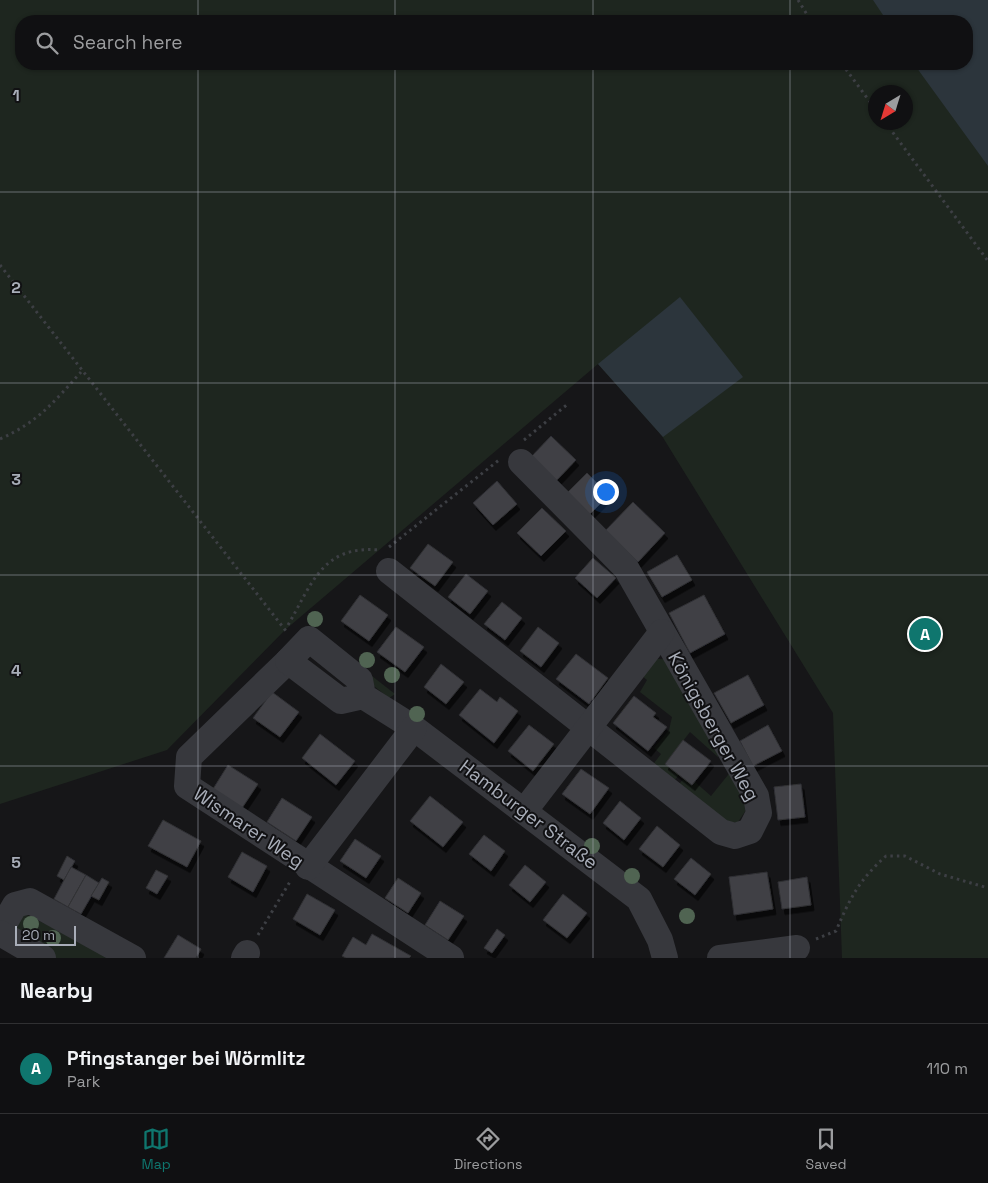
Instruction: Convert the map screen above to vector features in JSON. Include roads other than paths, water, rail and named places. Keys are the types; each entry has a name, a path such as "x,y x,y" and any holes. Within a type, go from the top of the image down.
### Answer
{"street":[{"name":"Königsberger Weg","path":"389,571 721,832 735,836 750,831 759,813 756,796 626,568 513,455"},
{"name":"Königsberger Weg","path":"525,810 662,632"},
{"name":"Hamburger Straße","path":"291,647 341,701 363,696 414,728 525,810 639,899 660,940 665,958"},
{"name":"Wismarer Weg","path":"291,647 189,757 188,786 304,864 451,958"},
{"path":"304,864 414,728"},
{"path":"43,958 0,932 15,905 30,902 133,958"},
{"path":"720,958 797,948"}],"place":[{"name":"Pfingstanger bei Wörmlitz","path":"925,634"}]}
